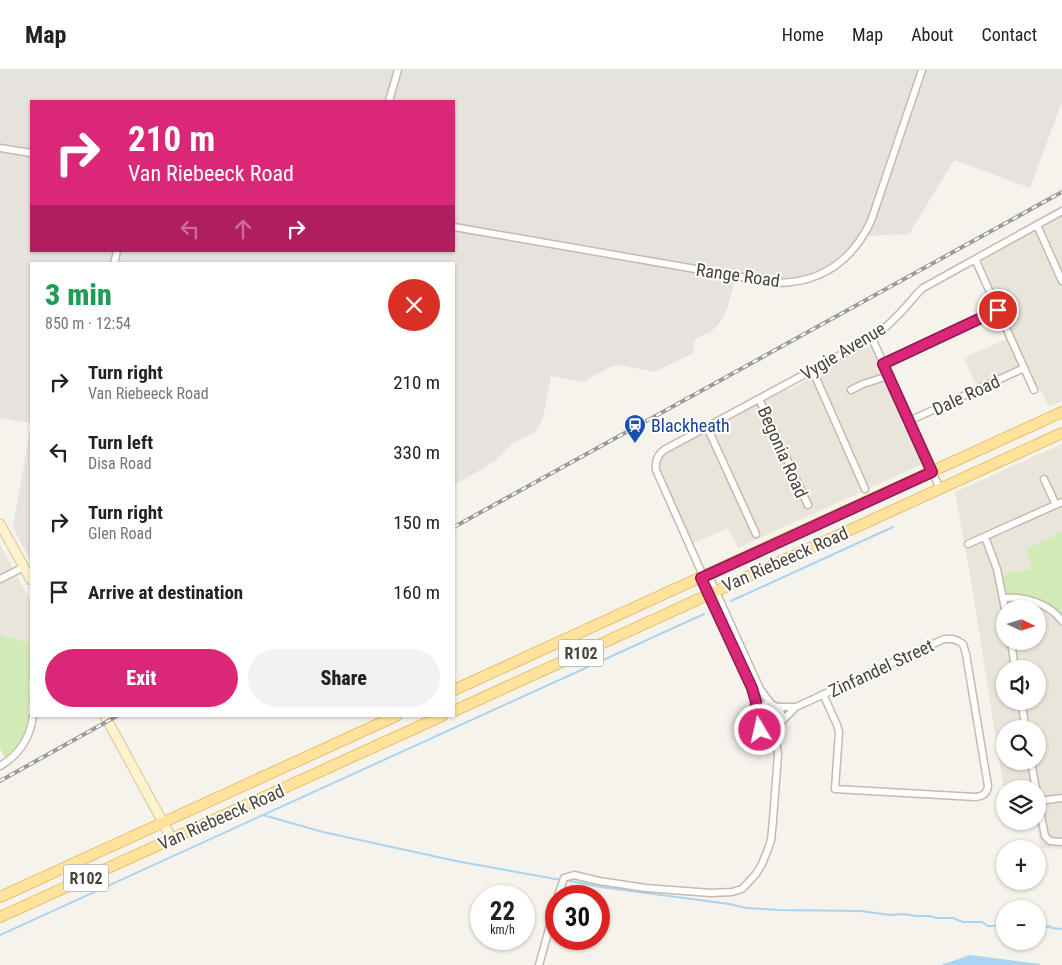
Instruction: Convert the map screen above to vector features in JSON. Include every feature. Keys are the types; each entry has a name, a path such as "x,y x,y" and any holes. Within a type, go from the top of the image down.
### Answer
{"main road":[{"name":"Van Riebeeck Road","path":"455,690 703,574 1062,412"},
{"name":"Van Riebeeck Road","path":"455,711 1062,433"},
{"name":"Van Riebeeck Road","path":"0,897 394,717"},
{"name":"Van Riebeeck Road","path":"0,918 440,717"}],"street":[{"path":"389,100 398,70"},
{"name":"Range Road","path":"455,227 776,283 799,281 814,277 828,271 842,261 854,250 864,235 871,221 922,70"},
{"path":"0,148 30,153"},
{"name":"Vygie Avenue","path":"703,574 658,474 656,463 662,452 872,338 886,328 923,288 1062,211"},
{"path":"1037,225 1062,280"},
{"path":"976,259 1034,390"},
{"path":"883,364 998,310"},
{"path":"872,338 940,489"},
{"name":"Dale Road","path":"909,421 1024,368"},
{"path":"812,369 865,489"},
{"path":"851,390 888,376"},
{"name":"Begonia Road","path":"759,398 808,505"},
{"path":"707,426 756,534"},
{"path":"968,544 1059,503 1044,479"},
{"path":"0,524 30,578"},
{"path":"985,537 997,569 1004,598 1032,600 1052,610 1062,621"},
{"path":"0,580 24,567"},
{"path":"703,574 763,694 781,713 782,721 778,728 771,732 763,732 756,725 754,719 756,702 752,688 712,593"},
{"name":"Zinfandel Street","path":"782,721 796,707 823,694 944,639 953,639 963,644 966,654 988,786 986,793 975,797 835,789 839,732 823,694"},
{"path":"756,710 763,705 774,706"},
{"name":"Zinfandel Street","path":"774,706 796,707"},
{"path":"0,766 20,749 29,734 33,717"},
{"path":"106,717 164,821 172,839"},
{"path":"562,885 564,878 571,875 646,888 711,893 732,892 742,888 750,882 762,864 771,840 778,754 771,732"},
{"path":"1046,799 1062,798"},
{"path":"1044,830 1045,836 1050,841 1062,842"},
{"path":"539,965 545,943"}],"shaded area":[{"path":"0,70 1062,70 1062,102 1030,188 954,160 909,234 865,236 824,273 776,283 735,279 724,316 710,332 695,339 693,353 654,372 620,365 610,367 584,382 551,376 544,413 536,431 512,444 494,462 455,484 455,262 30,262 30,423 0,418"},
{"path":"1062,211 1062,401 1048,406 1041,390 1034,392 1023,368 978,389 964,358 1011,337 976,259"},
{"path":"874,344 927,462 738,548 728,528 690,545 657,470 660,454 786,385 788,390"},
{"path":"30,430 30,560 13,527"},
{"path":"1062,444 1062,849 1046,848 1046,840 1040,840 1038,830 1046,830 1046,780 1002,780 1001,770 1046,770 1046,720 996,720 996,739 955,492"},
{"path":"0,545 30,599 30,643 0,635"}],"green space":[{"path":"1062,532 1062,617 1046,608 1046,600 1031,600 1007,593 1003,589 1001,575 1032,569 1026,549"},
{"path":"0,635 30,643 30,701 27,724 18,744 5,758 0,749"}],"water":[{"path":"970,955 1040,964 1040,965 941,965"}],"waterway":[{"path":"731,601 893,527"},
{"path":"0,935 704,614"},
{"path":"263,815 323,832 456,861 561,880"},
{"path":"565,880 746,908 861,911 890,915 903,914 953,918 963,922 982,922 988,926 996,925"},
{"path":"1046,927 1062,929"}],"railway":[{"path":"455,526 1062,192"},
{"path":"0,781 115,717"}],"place":[{"name":"Blackheath","path":"635,444"}],"route":[{"path":"760,730 754,722 756,710 755,695 701,578 932,472 883,364 998,310"}]}
